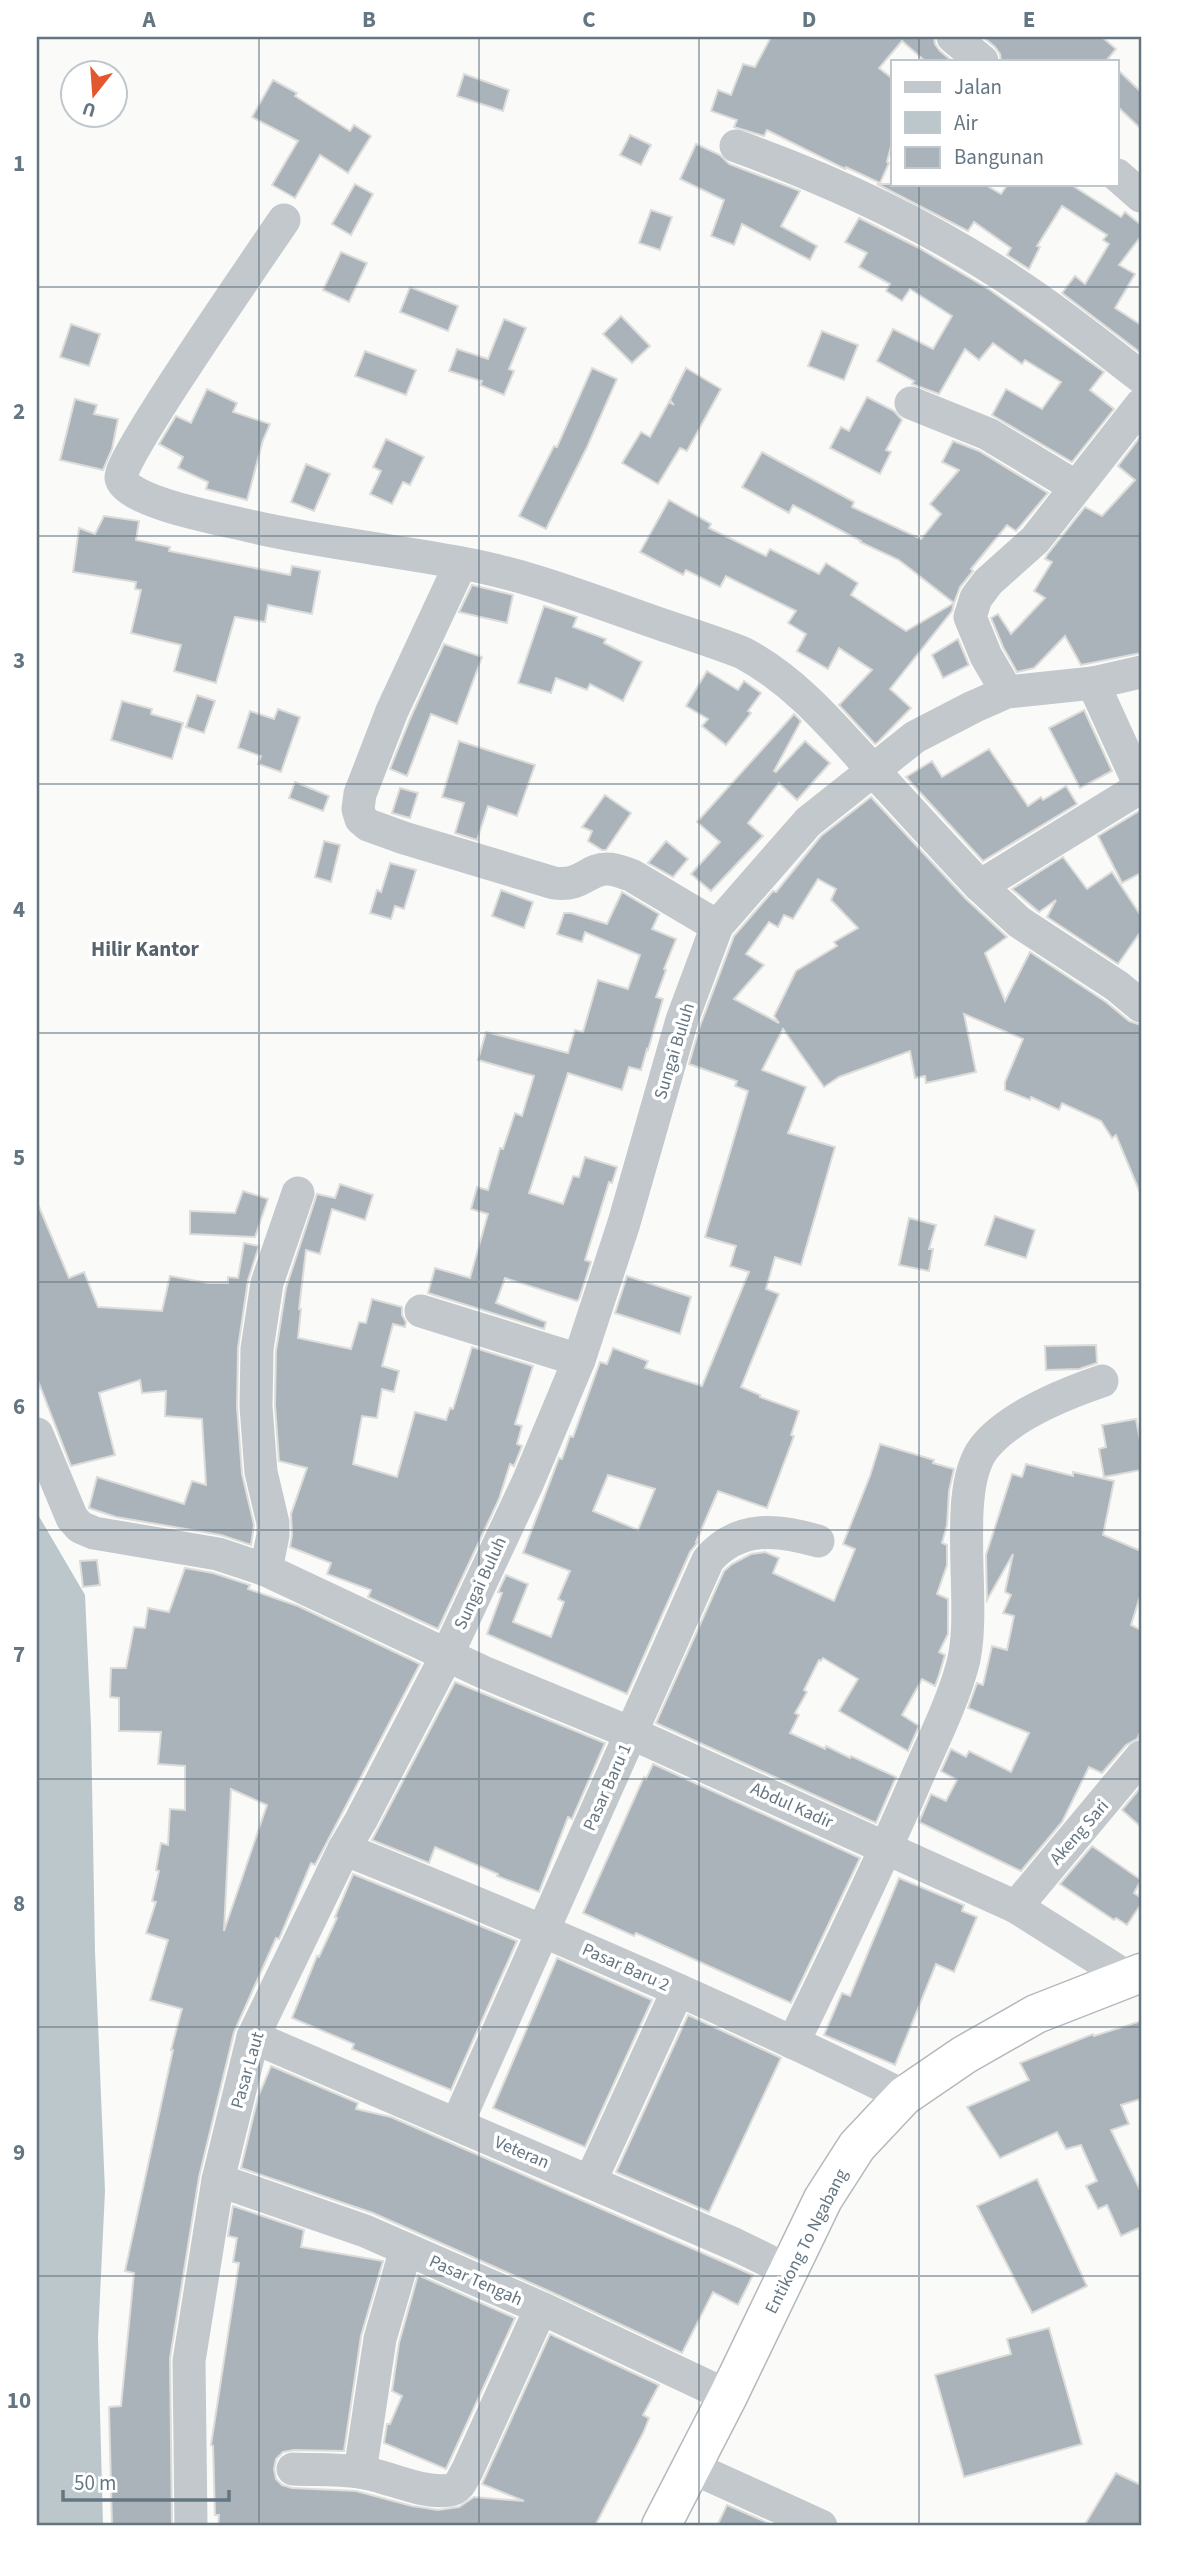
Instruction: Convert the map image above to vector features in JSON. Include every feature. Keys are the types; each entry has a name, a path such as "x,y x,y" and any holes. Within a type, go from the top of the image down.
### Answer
{"highway":[{"name":"Entikong To Ngabang","path":"661,2526 824,2199 857,2146 904,2095 964,2054 1036,2014 1134,1975"}],"street":[{"path":"736,146 781,162 921,227 1035,297 1141,377"},
{"path":"1118,176 1141,196"},
{"path":"284,220 127,458 121,479 125,485 148,500 190,512 404,555 461,563 548,584 743,653 768,666 818,709 980,886 1020,922 1117,986 1141,1006"},
{"path":"911,403 988,434 1076,486"},
{"path":"1007,692 986,656 970,617 976,598 988,582 1035,540 1141,405"},
{"path":"461,563 392,711 360,794 358,809 361,819 368,825 404,838 554,883 573,884 597,871 608,869 631,875 717,926"},
{"name":"Sungai Buluh","path":"447,1655 527,1482 579,1360 624,1223 682,1020 717,926 808,822 915,737 973,706 1007,692 1093,683 1141,672"},
{"path":"980,886 1141,788 1093,683"},
{"path":"267,1570 273,1523 258,1446 257,1349 267,1283 298,1193"},
{"path":"421,1311 579,1360"},
{"path":"793,2043 887,1847 945,1714 962,1666 969,1631 967,1521 976,1463 984,1448 1020,1419 1046,1404 1102,1381"},
{"name":"Abdul Kadir","path":"37,1434 72,1518 80,1527 94,1532 218,1554 267,1570 447,1655 631,1733 1016,1907 1134,1975"},
{"name":"Pasar Baru 1","path":"457,2124 708,1560 718,1548 742,1537 771,1531 788,1532 818,1541"},
{"name":"Pasar Laut","path":"191,2526 189,2361 218,2180 253,2037 344,1849 362,1821 447,1655"},
{"name":"Akeng Sari","path":"1016,1907 1141,1757"},
{"name":"Pasar Baru 2","path":"344,1849 545,1930 904,2095"},
{"path":"590,2182 678,1990"},
{"name":"Veteran","path":"253,2037 734,2244 789,2272"},
{"name":"Pasar Tengah","path":"218,2180 318,2213 406,2249 541,2308 728,2396"},
{"path":"360,2472 380,2339 406,2249"},
{"path":"293,2469 360,2472 447,2491 459,2485 541,2308"},
{"path":"691,2467 821,2526"}],"water":[{"path":"37,1513 85,1595 105,2191 98,2337 103,2526 37,2526"}],"building":[{"path":"771,37 934,37 940,51 951,60 924,60 902,41 879,68 891,77 891,146 887,162 889,163 880,183 846,167 845,169 767,130 764,136 734,127 737,120 711,111 718,90 731,95 743,64 755,67"},
{"path":"983,37 1102,37 1116,49 1107,60 1001,60 995,47"},
{"path":"1118,70 1141,92 1141,129 1118,107"},
{"path":"464,74 509,90 503,111 457,96"},
{"path":"273,80 297,93 295,96 350,131 354,125 371,136 348,173 320,155 295,198 272,185 298,141 252,117"},
{"path":"630,135 651,145 641,165 620,155"},
{"path":"696,144 720,155 729,164 800,191 781,226 817,246 810,260 742,224 734,245 711,236 724,200 680,179"},
{"path":"355,184 373,194 351,235 332,224"},
{"path":"877,184 987,186 1001,194 1007,186 1073,186 1121,217 1125,212 1141,225 1141,236 1119,265 1135,274 1115,308 1141,325 1141,353 1062,293 1075,276 1085,284 1109,244 1103,240 1107,235 1062,206 1037,246 1040,247 1029,269 1007,255 1011,248 974,222 968,231"},
{"path":"651,210 672,217 660,250 639,243"},
{"path":"859,218 919,248 990,290 1104,372 1090,390 1114,409 1072,462 992,415 1006,389 1042,409 1061,382 1025,360 1022,364 993,343 979,360 965,349 939,394 912,384 914,381 877,361 893,329 933,349 952,316 910,289 902,301 886,291 890,284 859,267 867,253 845,242"},
{"path":"341,252 367,263 349,302 323,290"},
{"path":"410,287 458,306 448,331 400,312"},
{"path":"621,316 650,346 632,363 603,334"},
{"path":"504,319 526,328 509,369 514,371 504,395 480,385 482,381 449,371 457,349 488,359"},
{"path":"71,324 100,334 89,366 60,357"},
{"path":"822,331 858,345 844,380 808,366"},
{"path":"365,351 416,370 406,395 355,376"},
{"path":"592,368 617,379 546,529 519,516 554,446 557,447"},
{"path":"686,368 721,389 687,451 680,448 658,484 622,463 641,432 650,437 669,402 674,405 670,400"},
{"path":"207,389 237,403 233,412 270,424 247,500 206,489 208,482 178,468 183,457 159,444 176,416 191,423"},
{"path":"867,397 894,411 902,420 886,450 891,452 880,474 830,448 841,427 849,431"},
{"path":"75,399 97,405 94,414 118,419 112,449 103,470 60,460"},
{"path":"1141,436 1141,653 1081,665 1065,636 1034,668 1017,672 991,618 998,614 1011,634 1045,598 1034,591 1052,562 1045,559 1047,555 1085,507 1102,516 1135,480 1118,466"},
{"path":"386,439 424,457 410,485 403,482 392,504 370,494 381,471 373,467"},
{"path":"953,441 979,451 1048,493 1016,531 1007,525 971,569 973,571 960,587 954,603 899,560 793,505 789,513 742,487 762,452 854,502 852,507 921,539 941,514 930,504 959,470 942,462"},
{"path":"306,464 330,474 314,511 291,502"},
{"path":"669,500 711,524 709,528 766,556 770,549 819,574 826,563 858,583 851,595 906,631 954,603 952,611 890,689 911,708 878,742 875,744 839,705 872,670 839,648 828,669 797,651 806,634 788,623 796,611 726,576 720,587 686,570 683,575 640,552"},
{"path":"104,516 139,521 136,540 170,547 169,551 290,575 292,566 320,571 312,614 268,605 265,622 235,617 216,683 174,671 181,645 131,633 141,590 135,589 136,582 73,572 79,528 95,534"},
{"path":"472,585 513,595 507,623 459,612"},
{"path":"544,606 577,617 573,627 606,639 604,643 642,662 623,701 590,684 587,690 556,678 551,693 518,683"},
{"path":"958,639 969,665 943,678 932,655"},
{"path":"444,644 482,657 457,724 431,714 407,776 390,769"},
{"path":"707,671 738,690 744,681 761,693 748,711 751,713 726,745 702,726 708,719 686,706"},
{"path":"197,695 215,701 204,733 186,727"},
{"path":"122,701 152,709 151,714 183,723 172,759 111,740"},
{"path":"278,709 300,717 281,772 258,764 261,756 238,748 250,711 274,719"},
{"path":"1084,710 1112,771 1080,788 1049,728"},
{"path":"794,714 801,721 774,771 776,772 805,741 830,763 797,800 779,783 748,823 763,836 711,891 691,874 720,842 697,822"},
{"path":"459,741 535,765 517,816 488,806 477,840 455,833 464,803 442,797"},
{"path":"989,749 1028,806 1066,786 1077,804 983,861 906,777 932,761 942,777"},
{"path":"295,782 329,796 323,811 289,798"},
{"path":"400,788 418,793 410,818 392,813"},
{"path":"605,795 631,813 606,850 602,850 588,841 592,831 582,827"},
{"path":"871,797 966,899 1007,937 985,953 1005,1001 1030,952 1106,1002 1129,1021 1141,1025 1141,1195 1116,1135 1112,1138 1101,1121 1062,1103 1059,1110 1031,1097 1030,1100 1005,1090 1005,1082 1023,1039 964,1014 976,1072 926,1083 925,1076 915,1078 910,1051 839,1077 824,1087 783,1029 762,1070 806,1087 788,1133 835,1147 801,1265 775,1257 766,1289 779,1294 741,1387 799,1411 791,1435 794,1436 767,1508 718,1491 698,1542 690,1552 627,1694 487,1634 502,1593 498,1592 506,1575 528,1584 513,1622 551,1637 564,1602 558,1599 570,1571 523,1553 559,1458 562,1459 570,1436 573,1437 600,1362 607,1364 613,1348 648,1361 645,1368 702,1386 749,1272 730,1266 736,1246 705,1237 748,1091 735,1086 737,1081 689,1064 700,1026 734,936 773,891 776,892 821,836","holes":["818,879 836,889 831,900 858,928 834,942 837,946 796,971 774,1016 779,1023 734,999 764,965 746,954 769,922 778,927 784,915 793,919","608,1475 655,1489 638,1530 593,1511"]},
{"path":"1141,810 1141,873 1122,883 1098,836"},
{"path":"324,841 340,845 331,882 315,877"},
{"path":"666,841 688,859 673,877 648,863"},
{"path":"1063,857 1087,889 1112,872 1141,916 1141,931 1118,964 1047,917 1056,900 1039,912 1012,889"},
{"path":"390,863 416,870 404,909 395,906 391,919 370,913 377,890 381,892"},
{"path":"501,890 533,902 524,928 492,916"},
{"path":"622,892 659,914 652,929 676,939 656,997 663,999 648,1050 641,1070 629,1067 622,1090 568,1073 529,1193 563,1204 573,1176 579,1177 585,1157 617,1167 612,1183 609,1182 585,1260 591,1262 579,1299 577,1301 505,1278 496,1303 546,1322 544,1329 428,1293 435,1268 470,1278 488,1214 471,1209 477,1187 488,1190 500,1148 503,1149 515,1113 522,1116 534,1076 478,1060 486,1032 568,1053 575,1030 583,1032 598,980 628,989 640,955 585,932 582,942 557,934 564,913 607,924"},
{"path":"340,1184 373,1195 365,1220 332,1209 320,1254 306,1250 298,1338 351,1349 359,1322 366,1323 372,1299 402,1307 406,1322 405,1327 393,1324 382,1366 399,1371 394,1392 382,1389 377,1418 362,1416 353,1464 397,1477 415,1412 446,1420 450,1408 453,1409 472,1347 533,1366 515,1424 522,1426 517,1444 522,1446 514,1466 510,1464 499,1499 438,1629 368,1597 371,1590 327,1574 331,1563 290,1547 291,1514 307,1468 279,1461 275,1405 276,1351 286,1288 317,1194 335,1198"},
{"path":"243,1191 268,1199 255,1237 190,1234 190,1211 235,1213"},
{"path":"37,1202 69,1278 84,1272 98,1307 162,1311 170,1276 208,1283 228,1283 228,1277 238,1278 244,1243 259,1246 248,1280 238,1348 237,1407 242,1474 254,1525 251,1545 221,1535 116,1517 89,1508 97,1477 184,1504 192,1481 206,1485 202,1419 165,1416 166,1391 142,1393 140,1380 99,1393 115,1455 71,1466 37,1378"},
{"path":"995,1216 1035,1230 1026,1258 985,1245"},
{"path":"909,1218 936,1225 929,1249 933,1249 929,1271 899,1265"},
{"path":"627,1276 691,1297 680,1334 615,1313"},
{"path":"1096,1345 1097,1363 1079,1369 1046,1370 1045,1346"},
{"path":"1136,1419 1141,1446 1141,1470 1104,1477 1099,1449 1106,1447 1102,1425"},
{"path":"880,1444 934,1460 933,1463 954,1469 942,1543 947,1545 947,1565 937,1594 948,1599 948,1634 939,1652 945,1655 939,1675 935,1686 922,1679 902,1715 919,1726 908,1751 839,1711 858,1679 823,1658 819,1660 804,1690 807,1692 795,1713 799,1715 790,1733 825,1749 826,1746 850,1758 851,1756 896,1777 876,1823 656,1723 724,1571 732,1564 751,1554 765,1552 779,1558 773,1573 834,1601 855,1549 843,1544"},
{"path":"1026,1464 1073,1476 1073,1472 1114,1481 1103,1535 1141,1551 1141,1593 1131,1625 1141,1630 1141,1730 1137,1739 1126,1745 1102,1773 1089,1767 1062,1822 1021,1871 919,1822 931,1794 946,1801 957,1780 941,1771 951,1749 966,1757 969,1751 1011,1772 1029,1733 968,1708 977,1683 983,1685 992,1646 1007,1650 1014,1616 1003,1613 1011,1595 1005,1592 1013,1554 987,1600 986,1555 1012,1474 1022,1477"},
{"path":"97,1560 100,1585 83,1587 80,1561"},
{"path":"185,1568 213,1573 250,1585 248,1589 298,1606 420,1664 315,1865 311,1863 279,1939 276,1938 234,2032 199,2177 170,2358 172,2526 112,2526 109,2407 121,2406 134,2273 125,2271 182,2009 150,2000 168,1940 146,1933 156,1902 152,1901 159,1871 156,1870 161,1843 168,1845 170,1809 185,1810 185,1766 158,1764 161,1732 119,1731 119,1698 110,1697 111,1668 126,1668 134,1627 145,1628 148,1608 169,1612","holes":["231,1789 267,1805 224,1931"]},
{"path":"455,1682 605,1743 572,1819 568,1817 539,1892 435,1847 429,1863 372,1840"},
{"path":"653,1764 860,1858 791,2003 636,1933 634,1936 583,1913 644,1777 646,1779"},
{"path":"1141,1787 1141,1827 1122,1810"},
{"path":"1092,1846 1141,1880 1134,1893 1141,1898 1141,1904 1127,1925 1116,1918 1114,1920 1060,1884"},
{"path":"353,1874 517,1941 451,2090 352,2049 354,2044 292,2018 317,1956 319,1957 337,1918 335,1917"},
{"path":"899,1878 964,1905 962,1911 977,1917 954,1972 936,1964 895,2065 824,2035 842,1993 850,1996"},
{"path":"557,1958 652,2000 585,2147 493,2108"},
{"path":"688,2015 781,2058 709,2212 616,2172"},
{"path":"1141,2021 1141,2099 1121,2105 1129,2124 1111,2130 1141,2192 1141,2227 1121,2236 1107,2205 1098,2209 1086,2186 1097,2181 1081,2145 1066,2149 1057,2132 1000,2158 967,2107 1029,2080 1020,2063 1093,2034 1094,2036"},
{"path":"271,2066 358,2103 356,2109 391,2117 753,2275 738,2305 713,2292 682,2353 373,2213 241,2168 258,2097"},
{"path":"1037,2179 1087,2286 1032,2313 977,2206"},
{"path":"233,2206 304,2230 301,2247 383,2261 361,2336 344,2451 283,2452 276,2459 274,2469 276,2479 282,2485 292,2488 356,2491 438,2510 459,2507 474,2497 524,2501 482,2484 550,2334 659,2385 643,2415 649,2418 644,2431 595,2526 218,2526 211,2445 239,2263 233,2262 237,2238 228,2236"},
{"path":"418,2275 515,2318 446,2469 384,2443 387,2424 390,2424 402,2396 392,2391 399,2343"},
{"path":"1049,2328 1082,2444 964,2477 935,2375 1011,2354 1007,2339"},
{"path":"1116,2473 1141,2485 1141,2526 1084,2526"},
{"path":"727,2505 775,2526 717,2526"}],"district":[{"name":"Hilir Kantor","path":"145,949"}]}
